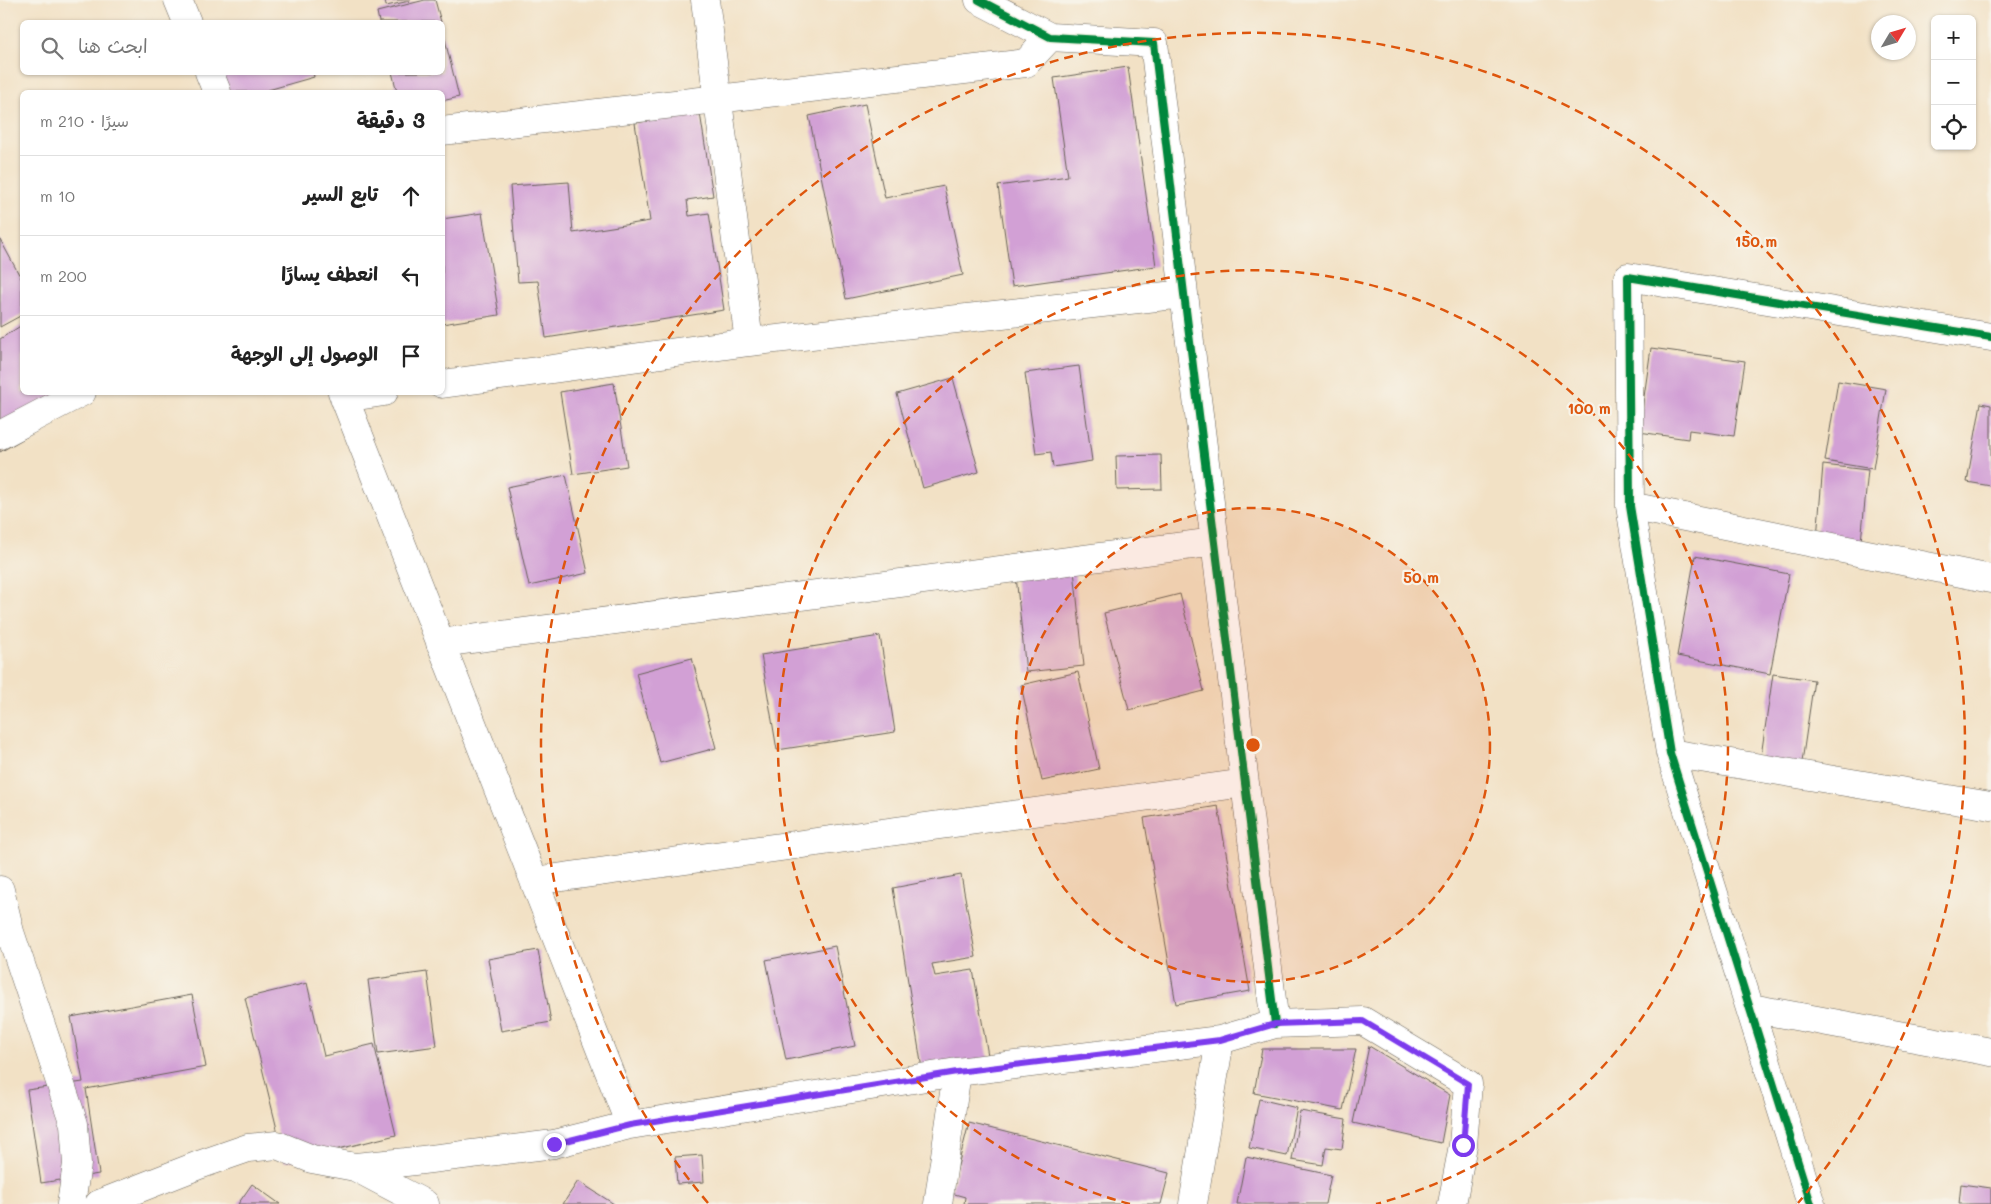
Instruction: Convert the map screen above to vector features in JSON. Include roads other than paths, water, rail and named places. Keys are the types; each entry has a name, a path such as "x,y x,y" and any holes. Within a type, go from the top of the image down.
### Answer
{"street":[{"path":"178,0 186,20"},
{"path":"705,0 749,342"},
{"path":"980,0 1050,37 1154,43 1275,1024"},
{"path":"445,131 1026,63 1050,37"},
{"path":"210,75 216,90"},
{"path":"1811,1204 1670,753 1630,506 1628,277 1991,337"},
{"path":"445,384 749,342 1184,294"},
{"path":"0,435 76,395"},
{"path":"343,395 630,1125"},
{"path":"1630,506 1991,579"},
{"path":"440,643 1215,542"},
{"path":"1670,753 1991,806"},
{"path":"534,881 1245,783"},
{"path":"0,890 10,932 44,1040 63,1088 74,1124 77,1164 71,1204"},
{"path":"1751,1008 1991,1052"},
{"path":"99,1204 248,1148 277,1145 312,1159 355,1166 406,1162 554,1144 630,1125 957,1072 1220,1040 1275,1024 1363,1021 1468,1084 1463,1145 1452,1204"},
{"path":"1193,1204 1220,1040"},
{"path":"938,1204 957,1072"},
{"path":"355,1166 425,1204"}]}
